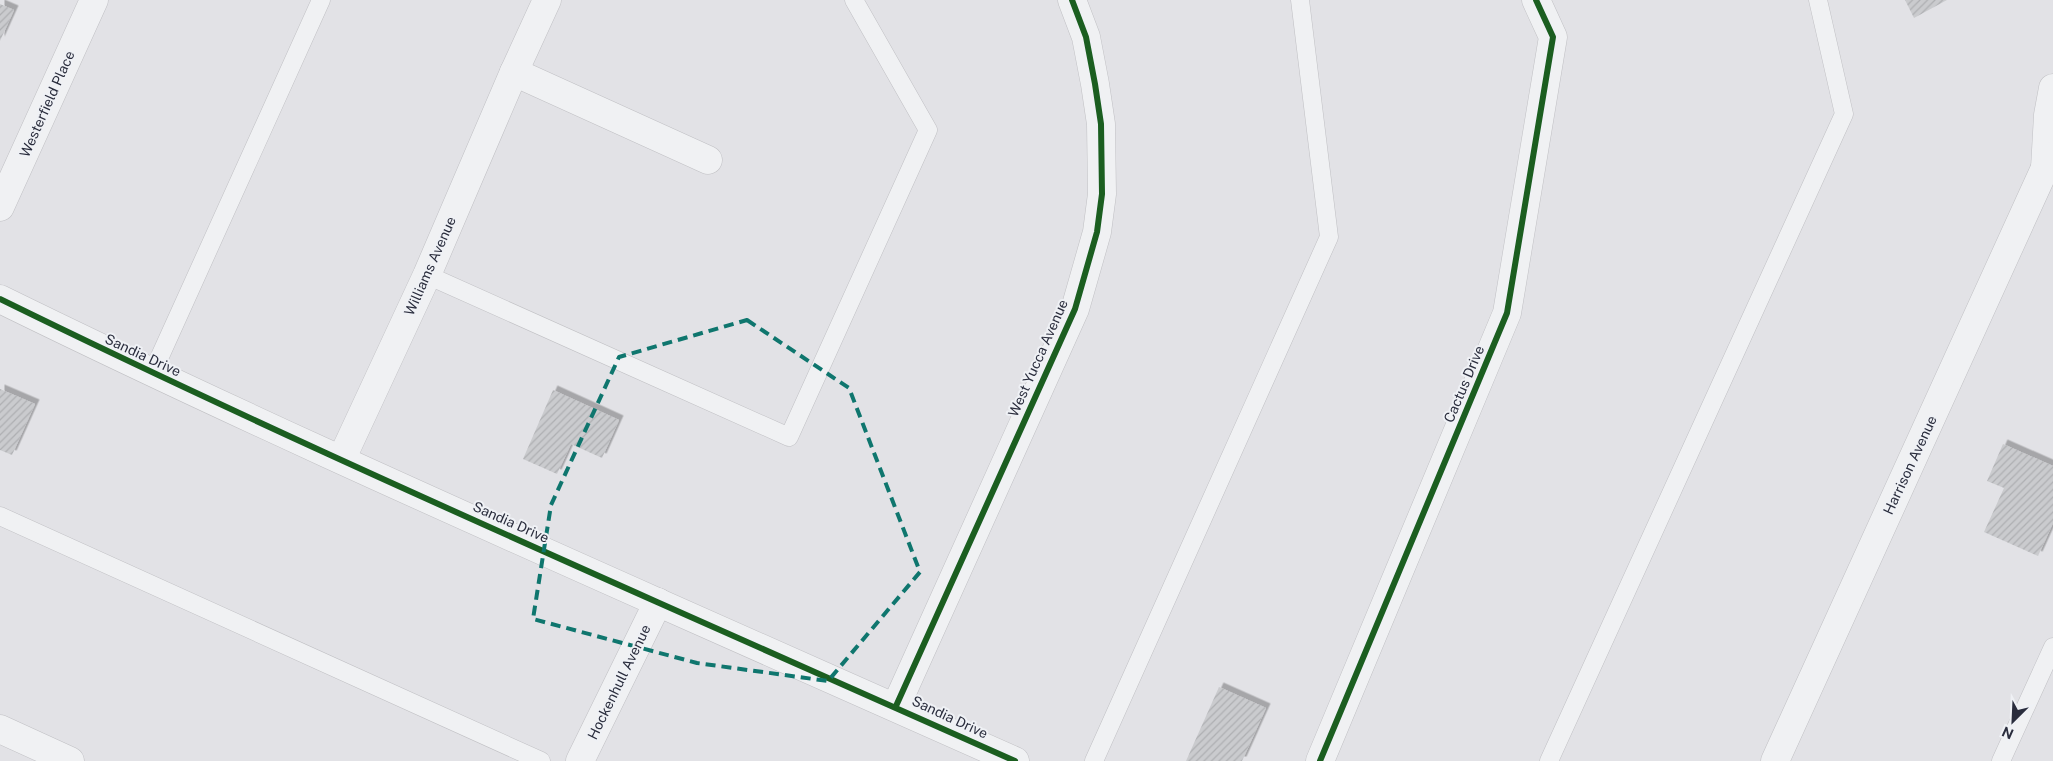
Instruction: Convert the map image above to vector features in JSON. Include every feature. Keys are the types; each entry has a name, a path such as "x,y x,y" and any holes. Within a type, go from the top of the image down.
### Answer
{"street":[{"name":"Westerfield Place","path":"0,207 94,0"},
{"name":"Williams Avenue","path":"342,458 427,275 547,0"},
{"name":"West Yucca Avenue","path":"896,706 1075,309 1096,232 1102,194 1101,124 1086,37 1072,0"},
{"name":"Cactus Drive","path":"1320,761 1507,313 1553,37 1536,0"},
{"path":"514,72 708,160"},
{"name":"Harrison Avenue","path":"1775,761 2049,162 2048,115 2053,88"},
{"name":"Sandia Drive","path":"0,299 152,374 1015,761"},
{"name":"Hockenhull Avenue","path":"580,761 658,602"},
{"path":"0,729 70,761"}],"lane":[{"path":"152,374 321,0"},
{"path":"427,275 789,437 928,130 854,0"},
{"path":"1094,761 1329,237 1300,0"},
{"path":"1549,761 1844,114 1818,0"},
{"path":"0,516 541,761"},
{"path":"2002,761 2053,647"}],"highlighted area":[{"path":"747,320 849,388 920,572 828,681 697,663 533,619 551,505 619,357"}],"building":[{"path":"1905,0 1947,0 1914,18"},
{"path":"0,4 14,10 0,41"},
{"path":"0,389 35,404 12,455 0,450"},
{"path":"553,390 619,420 602,458 571,444 557,474 523,459"},
{"path":"2003,444 2053,466 2053,523 2038,556 1984,532 2004,488 1987,481"},
{"path":"1219,687 1266,708 1242,761 1186,761"}],"cycle path":[{"path":"896,706 1075,309 1097,232 1102,194 1101,124 1086,37 1072,0"},
{"path":"1320,761 1507,313 1553,37 1536,0"},
{"path":"0,299 245,416 409,491 1015,761"}]}
